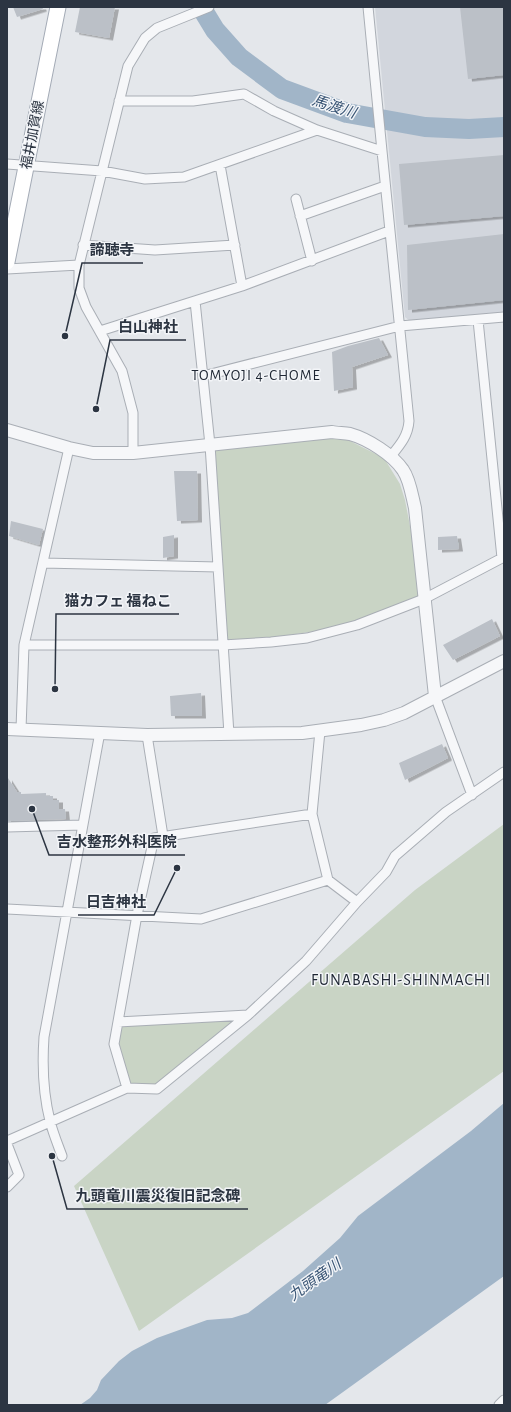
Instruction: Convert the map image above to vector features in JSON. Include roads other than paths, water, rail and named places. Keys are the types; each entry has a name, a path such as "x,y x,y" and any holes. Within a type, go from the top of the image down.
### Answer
{"main road":[{"name":"福井加賀線","path":"7,262 58,7"}],"street":[{"path":"132,453 133,412 122,371 86,307 79,288 79,265 128,66 145,38 157,28 209,7"},
{"path":"368,7 409,422 408,431 404,440 391,456"},
{"path":"119,101 193,101 244,94 274,111 317,130 382,151"},
{"path":"7,164 102,170 144,179 184,177 317,130"},
{"path":"220,164 242,286"},
{"path":"300,216 385,186"},
{"path":"296,199 312,261"},
{"path":"100,331 242,286 389,231"},
{"path":"84,245 155,250 235,245"},
{"path":"7,269 79,265"},
{"path":"196,301 210,445 229,734"},
{"path":"203,376 400,326 504,318"},
{"path":"24,645 223,645 307,638 357,625 424,599 503,558 478,320"},
{"path":"7,430 69,448 93,453 132,453 332,432 350,434 369,442 391,456 404,471 415,508 435,696 472,795"},
{"path":"21,729 24,645 69,448"},
{"path":"43,563 218,566"},
{"path":"7,729 147,735 302,733 320,731 384,720 404,713 504,661"},
{"path":"320,731 312,814 328,880 357,902"},
{"path":"62,1156 50,1122 44,1086 42,1062 44,1037 100,732"},
{"path":"147,735 163,836"},
{"path":"7,1141 127,1088 157,1089 248,1015 306,961 357,902 386,872 395,856 446,812 504,772"},
{"path":"127,1088 114,1044 137,915 154,838 312,814"},
{"path":"7,827 83,825"},
{"path":"7,909 201,919 328,880"},
{"path":"118,1022 248,1015"},
{"path":"7,1144 19,1175 7,1187"},
{"path":"499,1405 504,1400"}],"water":[{"name":"九頭竜川","path":"504,1103 504,1276 325,1405 80,1405 90,1398 97,1390 101,1380 119,1361 132,1351 157,1338 207,1320 232,1318 248,1313 303,1271 340,1238 358,1216 471,1131"}],"waterway":[{"name":"馬渡川","path":"201,7 215,30 239,57 282,89 347,113 425,127 469,129 504,127"}],"place":[{"name":"諦聴寺","path":"65,336"},
{"name":"白山神社","path":"96,409"},
{"name":"猫カフェ 福ねこ","path":"55,689"},
{"name":"吉水整形外科医院","path":"32,809"},
{"name":"日吉神社","path":"177,868"},
{"name":"九頭竜川震災復旧記念碑","path":"52,1156"}],"district":[{"name":"TOMYOJI 4-CHOME","path":"256,375"},
{"name":"FUNABASHI-SHINMACHI","path":"401,980"}]}
